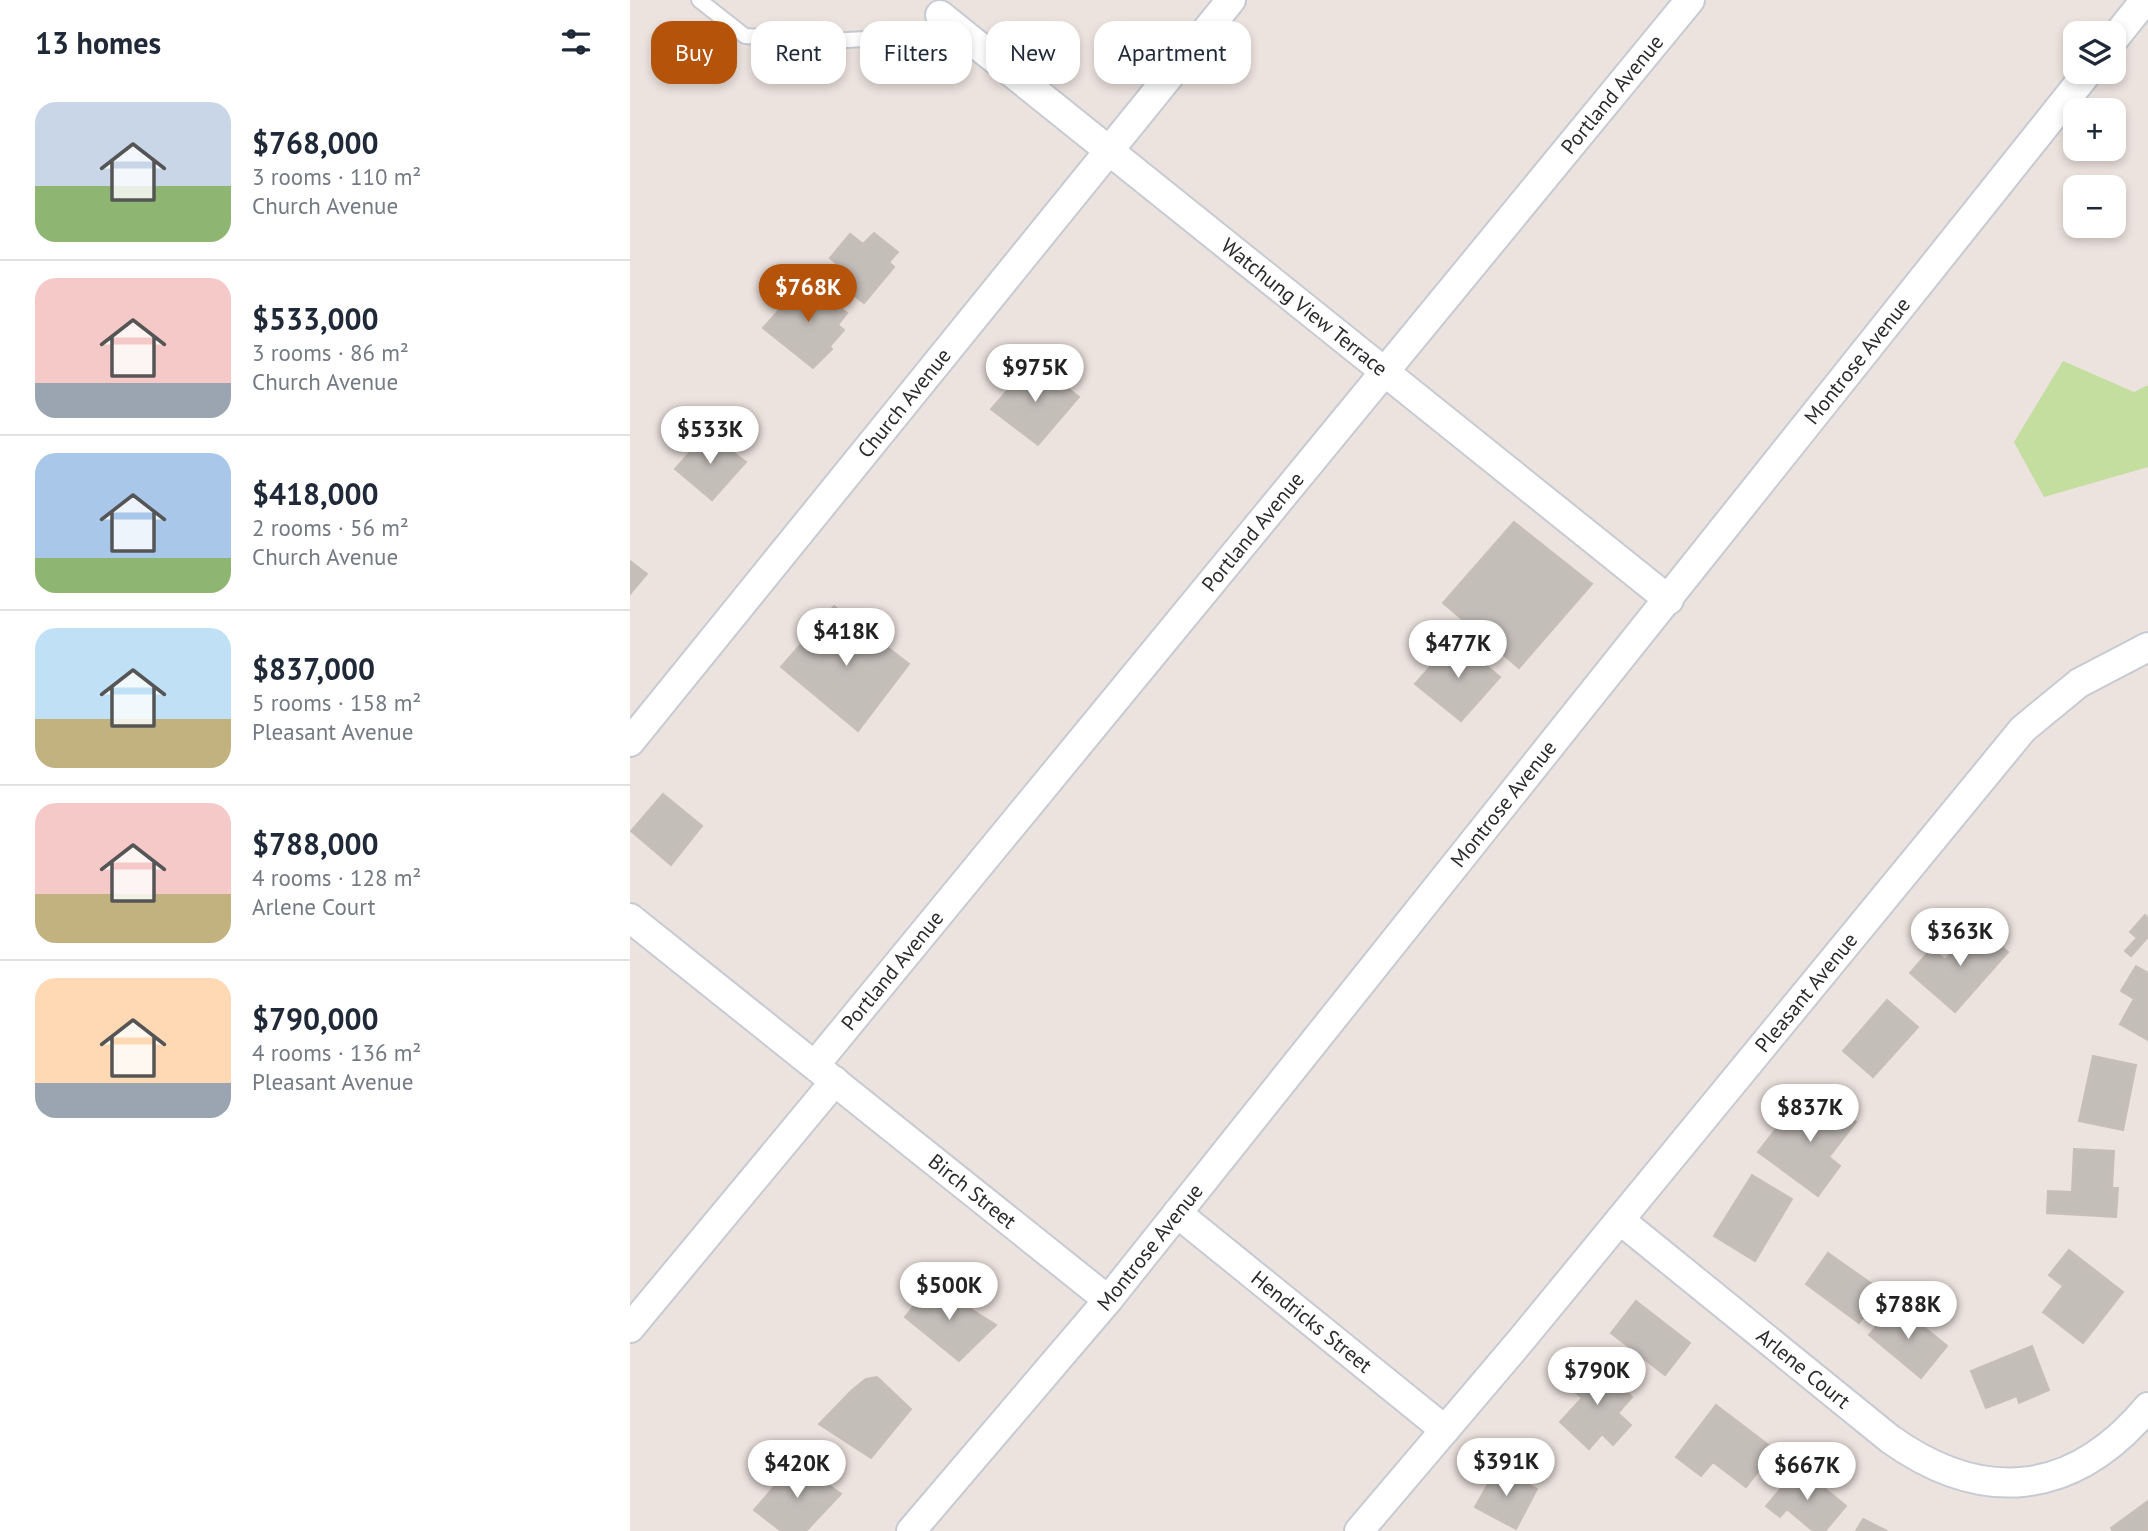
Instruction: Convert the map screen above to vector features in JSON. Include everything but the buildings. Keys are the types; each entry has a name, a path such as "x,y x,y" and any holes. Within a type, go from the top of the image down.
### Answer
{"street":[{"name":"Church Avenue","path":"630,742 1231,0"},
{"name":"Portland Avenue","path":"630,1328 825,1073 1385,372 1690,0"},
{"path":"2126,24 2145,0"},
{"name":"Watchung View Terrace","path":"948,14 1109,151 1669,600"},
{"name":"Montrose Avenue","path":"911,1531 1108,1300 2078,84"},
{"name":"Pleasant Avenue","path":"1371,1527 1445,1430 2023,729 2079,683 2148,648"},
{"name":"Birch Street","path":"630,918 1108,1300"},
{"name":"Hendricks Street","path":"1178,1213 1445,1430"},
{"name":"Arlene Court","path":"1620,1220 1890,1439 1919,1460 1952,1475 2004,1483 2057,1475 2105,1451 2148,1407"}],"lane":[{"path":"699,0 745,36 829,41 920,36 948,14"}],"green space":[{"path":"2063,361 2134,392 2148,385 2148,467 2044,497 2014,442"}]}
